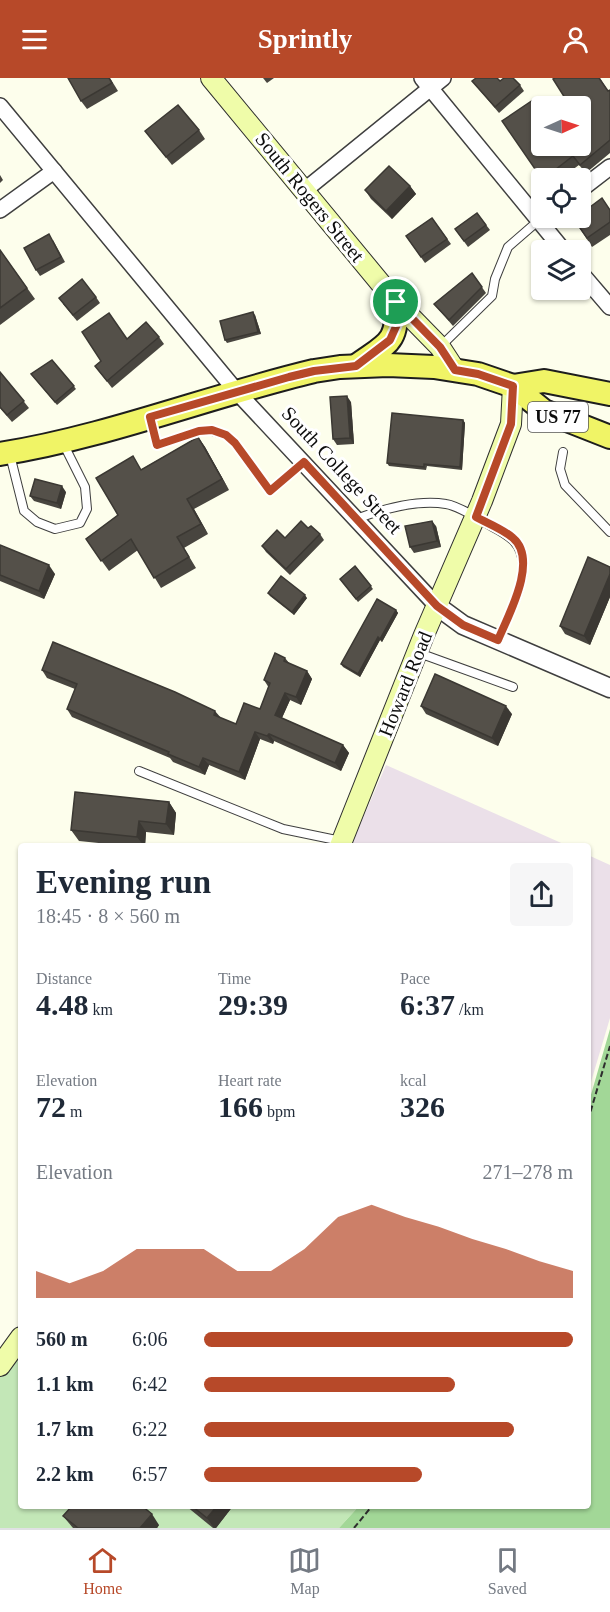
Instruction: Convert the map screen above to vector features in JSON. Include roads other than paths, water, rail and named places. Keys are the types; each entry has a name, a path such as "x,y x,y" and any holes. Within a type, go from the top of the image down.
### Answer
{"main road":[{"name":"South Rogers Street","path":"211,78 396,302 440,347 455,370"},
{"path":"356,366 390,340 398,322 396,302"},
{"name":"US 77","path":"5,453 62,442 314,371 388,365 478,374 513,386 544,411 610,437"},
{"name":"US 77","path":"513,386 544,381 610,394"},
{"name":"Howard Road","path":"341,843 417,652 476,517 511,424 513,386"},
{"path":"0,1366 18,1341"}],"street":[{"path":"305,190 426,83 443,78"},
{"path":"426,83 531,206"},
{"name":"South College Street","path":"0,106 237,392 437,606 463,625 610,688"},
{"path":"591,182 610,167"},
{"path":"0,210 54,171"},
{"path":"591,285 610,307"}],"lane":[{"path":"440,347 492,296 495,279 508,247 531,228"},
{"path":"150,417 157,445 199,431 212,430 226,435 235,443 270,491 304,462"},
{"path":"5,453 24,511 37,522 55,529 80,523 87,510 85,487 62,442"},
{"path":"563,452 560,469 565,485 610,532"},
{"path":"357,519 379,510 411,504 447,504 513,538 522,553 524,568 521,584 498,640"},
{"path":"417,652 513,687"},
{"path":"139,771 283,829 337,843"}]}
